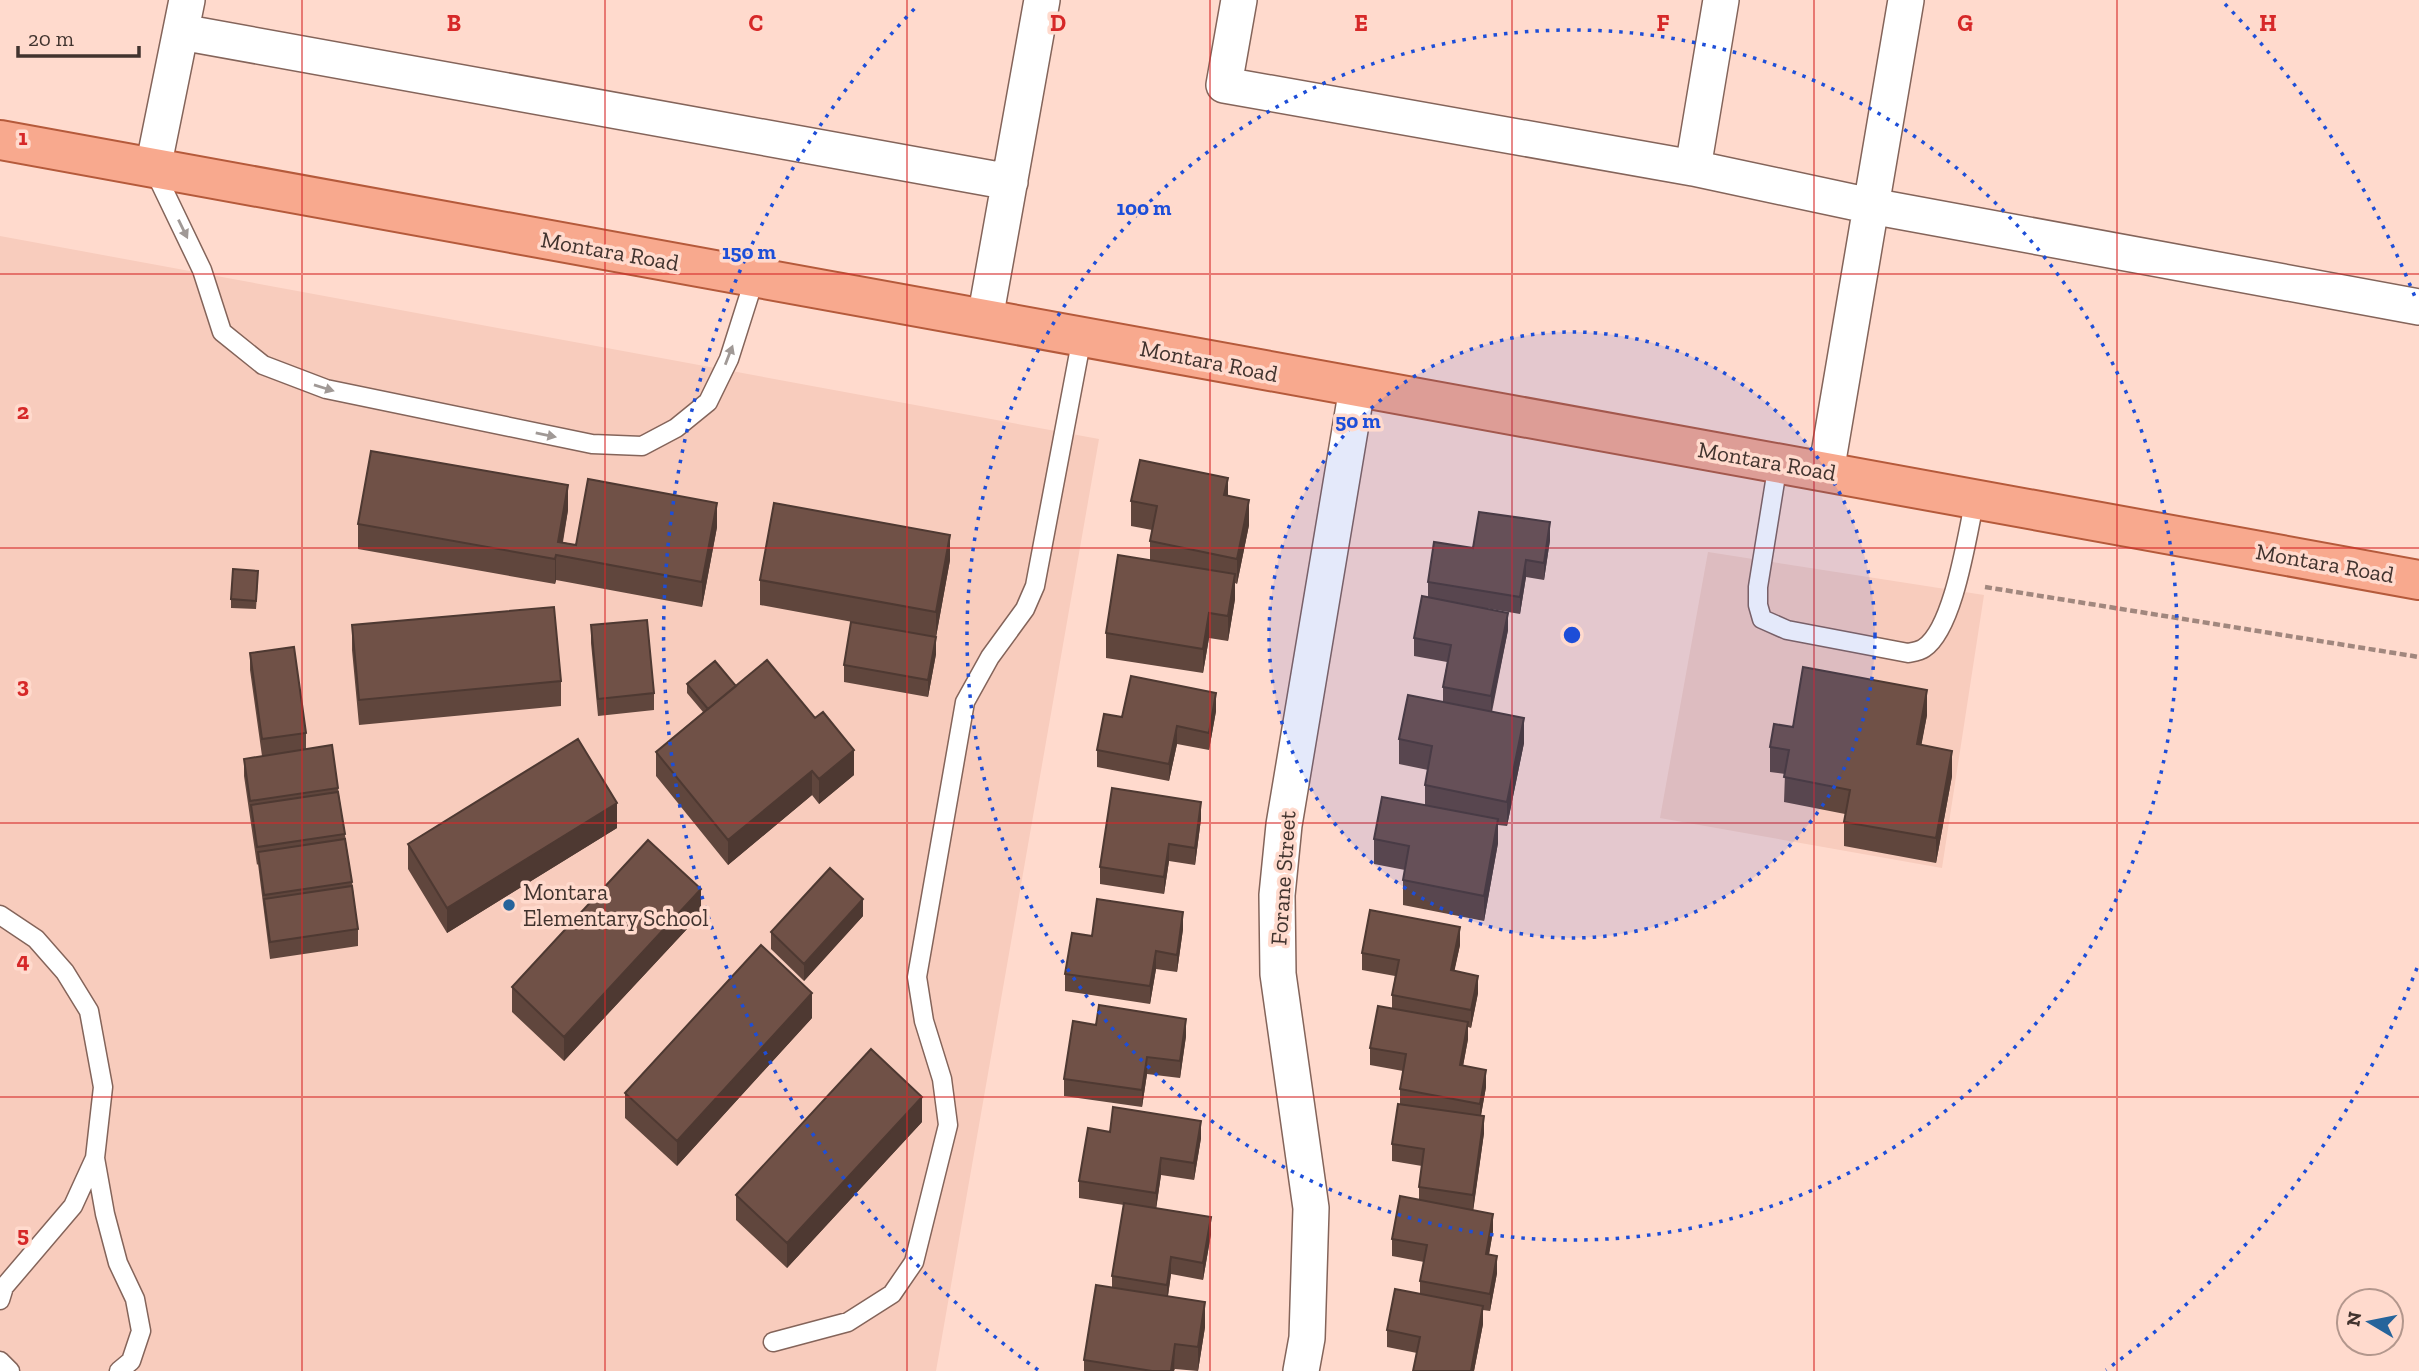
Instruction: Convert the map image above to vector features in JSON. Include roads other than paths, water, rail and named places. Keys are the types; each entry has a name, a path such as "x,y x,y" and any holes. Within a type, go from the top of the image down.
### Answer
{"main road":[{"name":"Montara Road","path":"0,140 2419,580"}],"street":[{"path":"985,319 1042,0"},
{"path":"1239,0 1224,85 1693,168 1871,205 2419,307"},
{"path":"1693,168 1721,0"},
{"path":"1826,472 1906,0"},
{"path":"153,168 184,16 1010,182"},
{"name":"Forane Street","path":"1301,1371 1307,1338 1311,1208 1278,974 1277,895 1284,825 1357,388"}],"lane":[{"path":"153,168 202,270 222,332 263,365 326,389 592,444 642,446 676,428 708,402 729,359 755,277"},
{"path":"773,1342 848,1322 892,1294 914,1262 948,1125 942,1079 924,1021 917,977 965,702 990,657 1025,609 1035,586 1083,337"},
{"path":"1778,463 1758,587 1758,605 1762,619 1787,630 1908,653 1924,648 1937,634 1950,606 1975,499"},
{"path":"0,915 36,939 65,972 89,1012 103,1087 95,1158 105,1214 118,1263 135,1299 141,1331 131,1361 119,1371"},
{"path":"0,1300 4,1287 73,1206 95,1158"},
{"path":"0,1360 10,1371"}],"place":[{"name":"Montara Elementary School","path":"509,905"}]}
